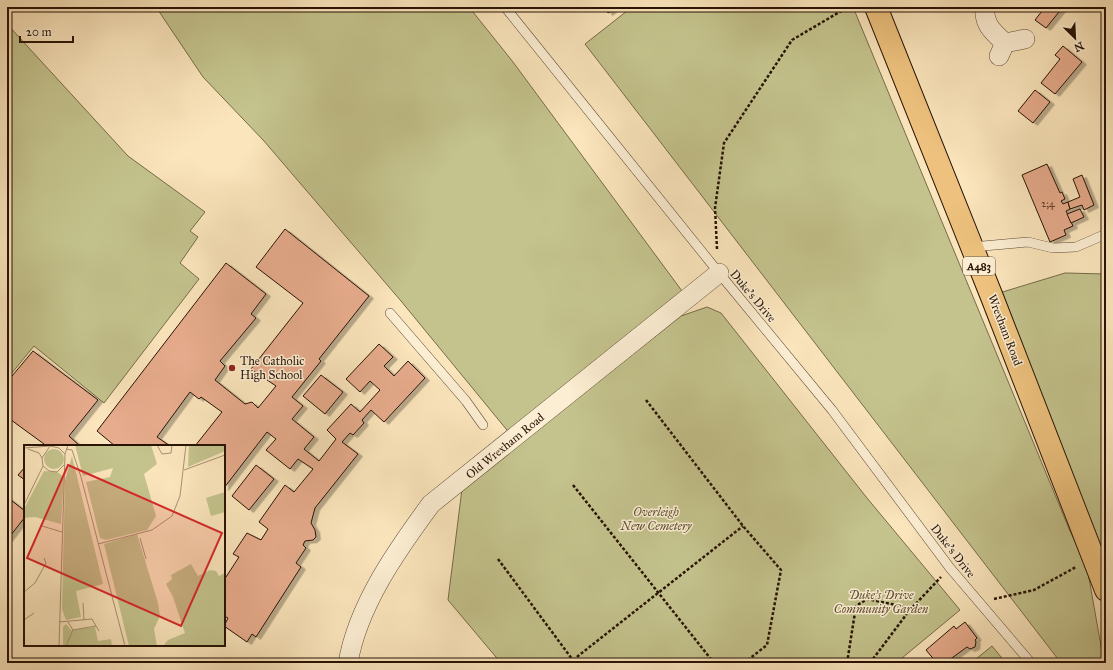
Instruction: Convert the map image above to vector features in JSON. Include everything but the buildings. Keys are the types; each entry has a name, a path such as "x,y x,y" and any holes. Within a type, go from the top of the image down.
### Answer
{"highway":[{"name":"Wrexham Road","path":"876,7 1082,525 1092,557 1106,588"}],"street":[{"path":"986,7 984,16 989,29 1002,49 1025,39"},
{"name":"Old Wrexham Road","path":"348,663 352,641 375,591 399,546 432,504 719,273"}],"lane":[{"name":"Duke's Drive","path":"505,7 719,273 832,410 950,568 1031,663"},
{"path":"972,247 1028,242 1053,248 1076,247 1106,234"},
{"path":"390,313 466,401 483,425"}],"path":[{"path":"719,273 715,208 724,143 792,40 848,7"},
{"path":"646,400 743,526 781,570 767,645 744,663"},
{"path":"573,485 714,663"},
{"path":"498,559 574,662 743,526"},
{"path":"980,603 1034,590 1092,557"},
{"path":"870,663 909,611 950,568"},
{"path":"847,663 856,606 866,599 901,606 909,611"}],"green space":[{"path":"156,7 469,7 513,62 682,291 511,435 401,301 264,141 203,77"},
{"path":"632,7 853,7 1070,531 1087,567 1104,663 1061,663 585,44"},
{"path":"7,24 128,156 205,212 190,231 198,237 180,263 199,279 104,403 34,346 7,379"},
{"path":"1065,273 1106,274 1106,587 996,294"},
{"name":"Overleigh New Cemetery","path":"707,307 721,313 867,498 960,610 896,663 501,663 448,600 462,489 681,316"},
{"path":"992,646 1006,663 971,663"}],"place":[{"name":"The Catholic High School","path":"232,368"}],"park label":[{"name":"Duke's Drive Community Garden","path":"881,602"}]}
